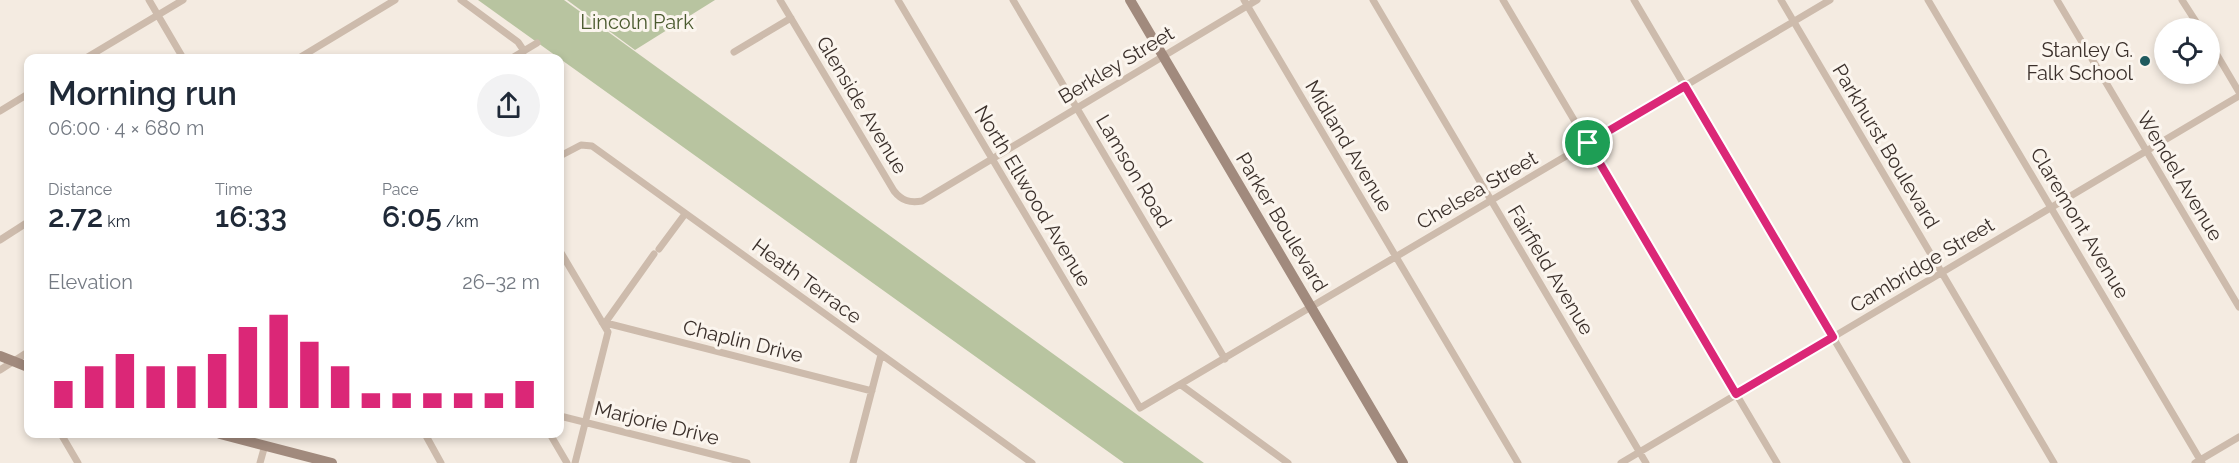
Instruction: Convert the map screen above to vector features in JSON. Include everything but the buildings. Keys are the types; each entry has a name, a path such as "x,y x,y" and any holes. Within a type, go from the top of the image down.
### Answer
{"street":[{"path":"149,0 181,54"},
{"path":"93,54 183,0"},
{"path":"306,54 395,0"},
{"path":"461,0 518,42 524,51"},
{"name":"Glenside Avenue","path":"780,0 898,196 908,202 922,201 992,159"},
{"name":"North Ellwood Avenue","path":"898,0 1140,408"},
{"name":"Lamson Road","path":"1013,0 1225,359"},
{"name":"Parker Boulevard","path":"1130,0 1403,463"},
{"name":"Berkley Street","path":"992,159 1163,56 1245,3 1257,0"},
{"name":"Fairfield Avenue","path":"1373,0 1646,463"},
{"path":"1503,0 1777,463"},
{"path":"1634,0 1907,463"},
{"name":"Parkhurst Boulevard","path":"1781,0 2054,463"},
{"name":"Chelsea Street","path":"1140,408 1830,0"},
{"name":"Claremont Avenue","path":"1928,0 2199,462"},
{"name":"Wendel Avenue","path":"2057,0 2239,307"},
{"path":"2182,0 2194,18"},
{"name":"Midland Avenue","path":"1245,3 1518,463"},
{"path":"734,52 791,18"},
{"path":"519,54 537,43"},
{"path":"2220,60 2239,92"},
{"name":"Cambridge Street","path":"1621,463 2052,208 2239,92"},
{"path":"0,111 24,96"},
{"name":"Heath Terrace","path":"564,154 581,145 592,146 1032,463"},
{"path":"604,323 685,214"},
{"path":"0,240 24,225"},
{"path":"564,258 608,332 574,463"},
{"name":"Chaplin Drive","path":"604,323 872,391"},
{"path":"0,370 24,355"},
{"path":"853,463 881,355"},
{"path":"0,356 24,365"},
{"path":"1181,385 1288,463"},
{"name":"Marjorie Drive","path":"564,417 747,463"},
{"path":"2199,462 2239,437"},
{"path":"63,438 78,463"},
{"path":"236,438 332,463"},
{"path":"427,438 441,463"},
{"path":"552,438 567,463"},
{"path":"260,463 265,445"}],"green space":[{"path":"478,0 564,0 1204,463 1124,463 564,62 564,54 553,54"},
{"name":"Lincoln Park","path":"567,0 715,0 635,50"}],"place":[{"name":"Stanley G. Falk School","path":"2145,61"}],"route":[{"path":"1685,86 1833,337 1736,394 1588,143 1685,86"}]}
